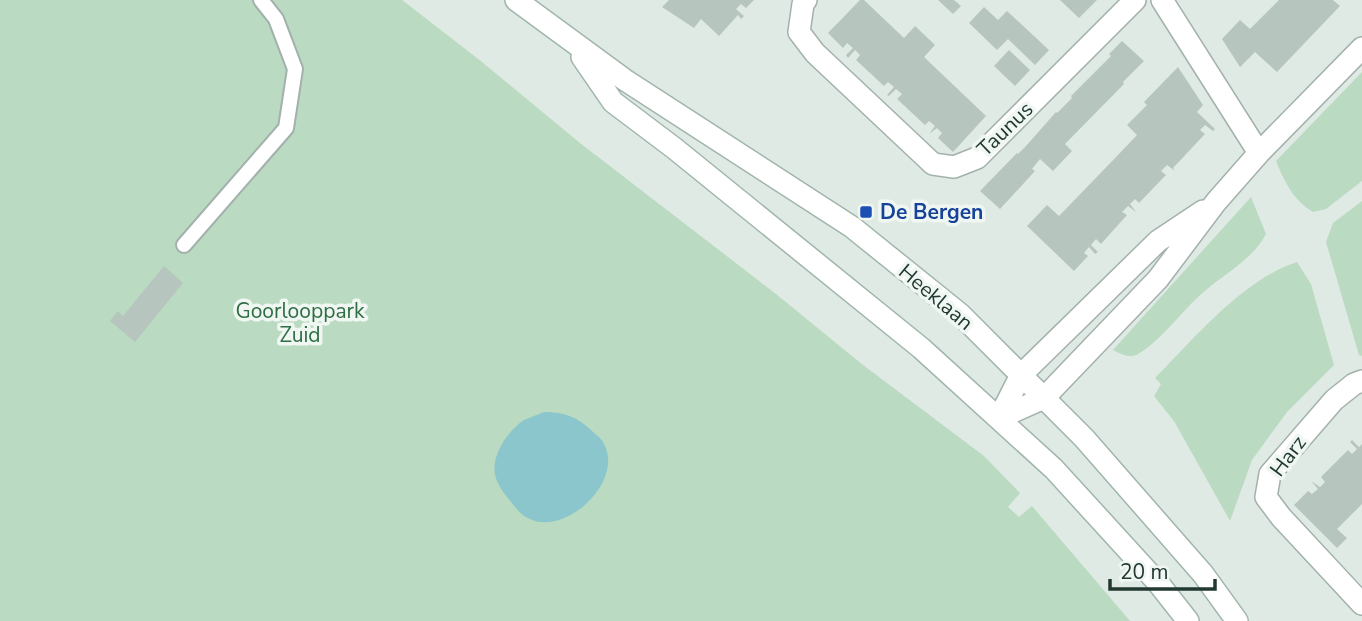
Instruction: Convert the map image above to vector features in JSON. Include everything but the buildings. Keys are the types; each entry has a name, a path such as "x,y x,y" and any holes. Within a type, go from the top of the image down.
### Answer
{"street":[{"name":"Heeklaan","path":"516,0 625,80 852,227 960,314 1084,438 1194,564 1237,621"},
{"name":"Taunus","path":"806,0 799,32 815,53 933,164 954,167 977,158 1135,0"},
{"path":"1162,0 1259,153"},
{"name":"Heeklaan","path":"572,43 613,102 910,339 1054,469 1159,584 1188,621"},
{"path":"999,418 1044,398 1158,279 1216,202 1259,153 1362,48"},
{"path":"999,418 1021,375 1158,241 1216,202"},
{"name":"Harz","path":"1362,381 1334,400 1270,474 1266,496 1281,517 1362,604"}],"lane":[{"path":"184,245 286,128 295,69 276,19 261,0"}],"green space":[{"name":"Goorlooppark Zuid","path":"0,0 402,0 863,365 984,456 1020,493 1008,507 1019,517 1032,506 1130,621 0,621"},
{"path":"1362,72 1362,181 1326,209 1313,212 1290,190 1276,161"},
{"path":"1251,197 1266,234 1253,252 1198,297 1146,349 1132,356 1113,350"},
{"path":"1362,201 1362,356 1359,355 1326,242 1333,223"},
{"path":"1297,262 1311,284 1334,365 1287,412 1252,460 1230,521 1174,421 1154,396 1161,384 1155,378 1238,296 1257,282"}],"water":[{"path":"544,412 564,414 581,422 602,441 608,459 605,476 596,493 582,508 565,518 547,522 530,519 515,507 498,484 494,467 498,452 512,430 524,420"}],"place":[{"name":"De Bergen","path":"866,212"}]}
